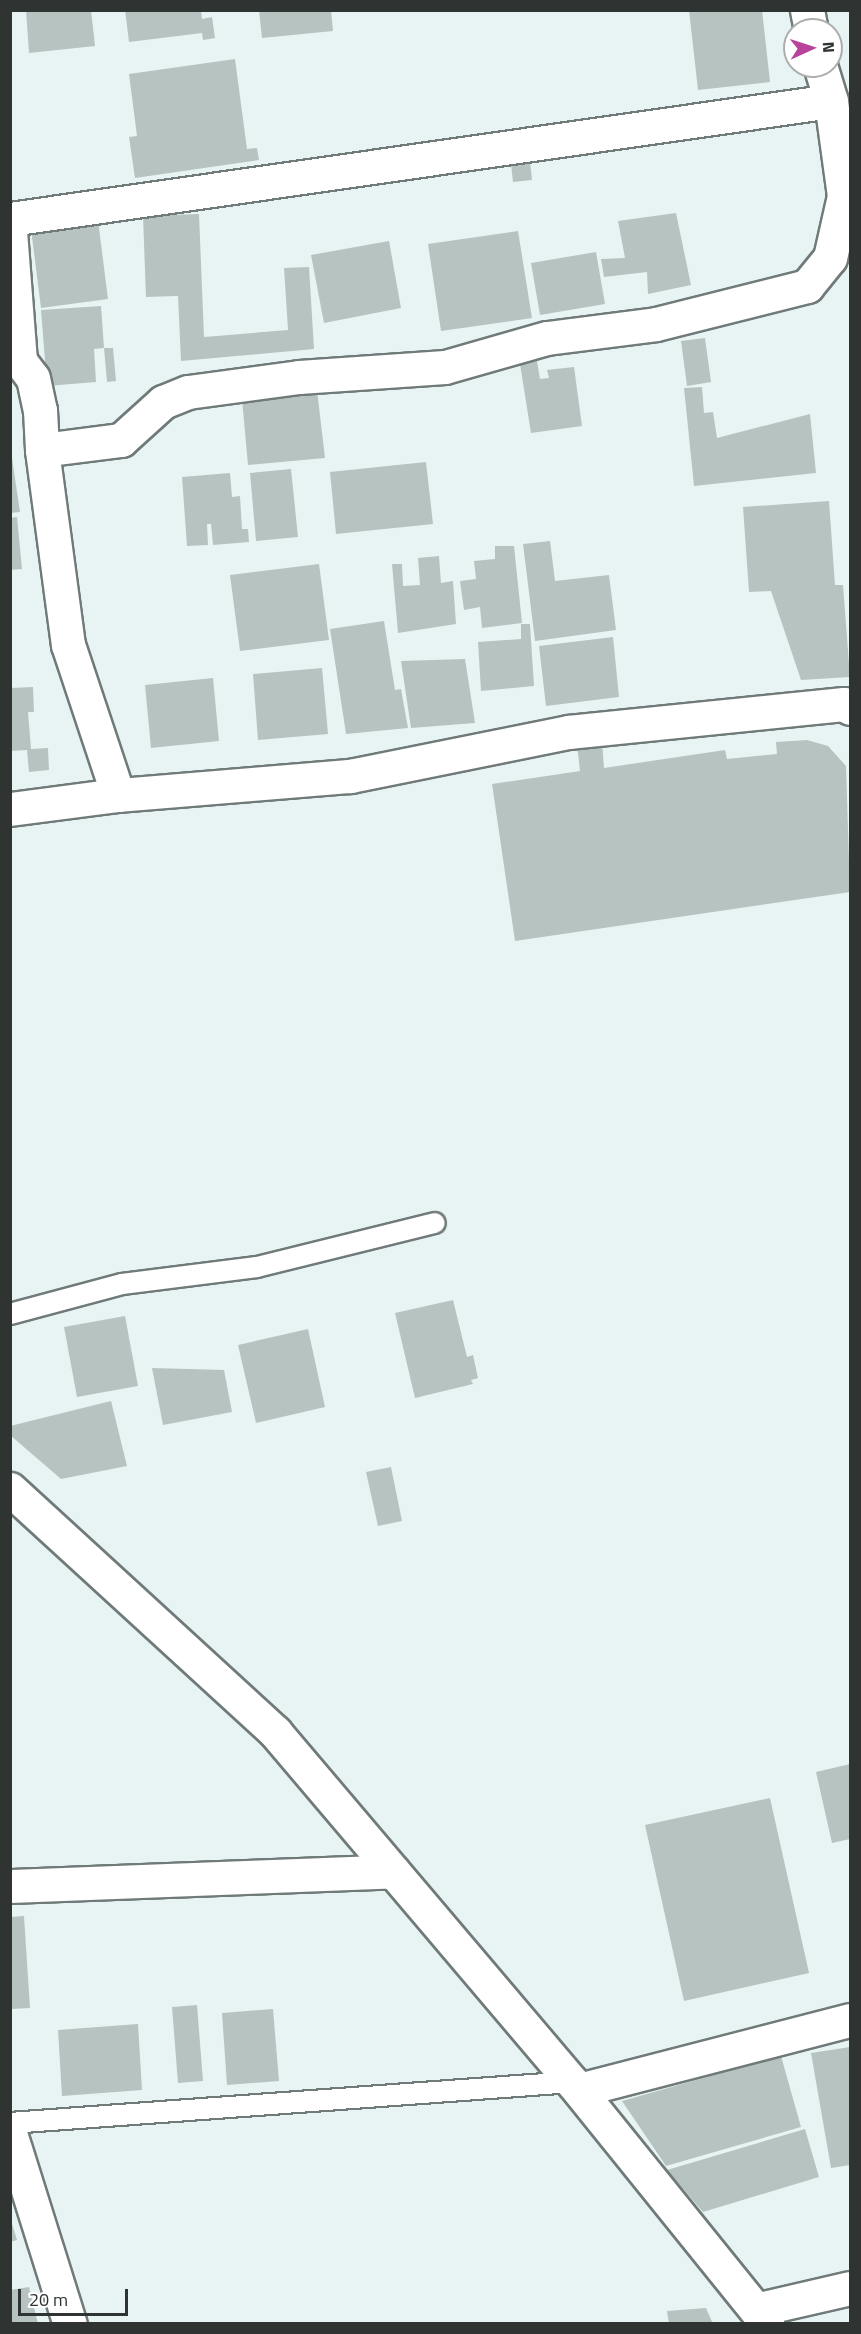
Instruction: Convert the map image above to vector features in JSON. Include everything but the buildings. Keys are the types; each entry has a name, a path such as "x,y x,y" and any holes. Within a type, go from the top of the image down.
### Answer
{"street":[{"path":"42,450 121,440 163,402 188,392 299,377 445,368 547,338 656,324 807,286 830,258 843,196 831,101 824,78"},
{"path":"10,219 831,101"},
{"path":"10,231 15,362 33,378 40,410 42,450 68,645 118,795"},
{"path":"10,809 118,795 350,776 567,732 844,704 850,708"},
{"path":"10,1489 275,1732 575,2086 763,2316 850,2288"},
{"path":"10,1886 393,1871"},
{"path":"575,2086 850,2020"},
{"path":"10,2133 70,2324"}],"lane":[{"path":"10,1314 122,1284 257,1267 435,1223"},
{"path":"10,2123 575,2086"}]}
